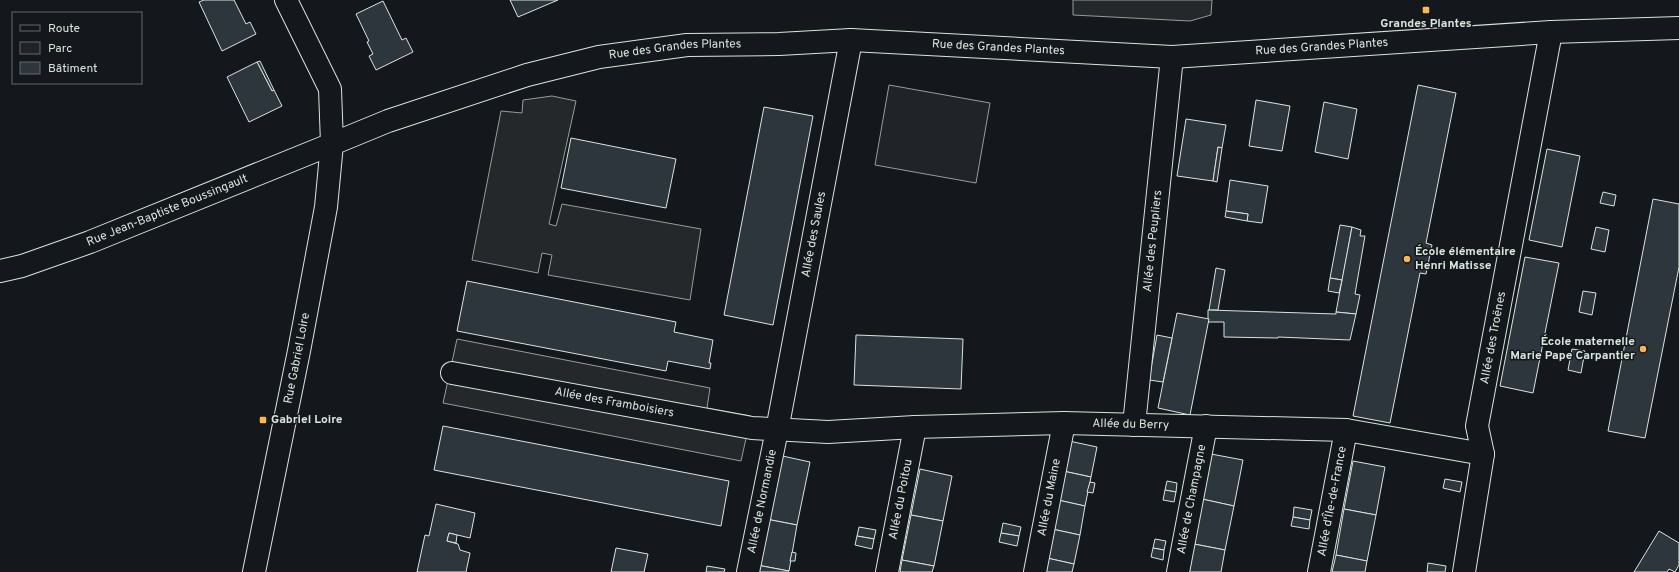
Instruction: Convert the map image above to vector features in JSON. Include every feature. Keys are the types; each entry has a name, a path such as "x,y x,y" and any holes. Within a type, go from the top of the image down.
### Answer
{"street":[{"name":"Rue Gabriel Loire","path":"254,572 299,351 326,207 332,144 330,89 286,0"},
{"name":"Rue des Grandes Plantes","path":"332,144 388,121 526,75 599,57 687,45 779,44 852,40 1172,57 1551,32 1679,28"},
{"name":"Allée des Troënes","path":"1464,572 1483,454 1477,426 1551,32"},
{"name":"Allée des Saules","path":"777,430 852,40"},
{"name":"Allée des Peupliers","path":"1134,425 1172,57"},
{"name":"Rue Jean-Baptiste Boussingault","path":"0,271 22,266 90,242 332,144"},
{"name":"Allée des Framboisiers","path":"452,373 752,428 777,430"},
{"name":"Allée du Berry","path":"777,430 828,432 915,427 1064,423 1346,430 1483,454"},
{"name":"Allée du Maine","path":"1035,572 1064,423"},
{"name":"Allée de Champagne","path":"1178,572 1206,426"},
{"name":"Allée du Poitou","path":"887,572 915,427"},
{"name":"Allée de Normandie","path":"748,572 777,430"},
{"name":"Allée d'Île-de-France","path":"1319,572 1346,430"}],"green space":[{"path":"889,85 990,103 976,183 875,165"}],"shaded area":[{"path":"1073,0 1212,0 1211,15 1190,21 1073,15"},
{"path":"552,96 576,101 549,224 556,226 562,204 701,229 690,300 548,275 552,255 542,253 538,273 472,260 501,111 522,113 523,100"},
{"path":"457,339 710,388 707,408 751,416 741,461 443,403"}],"building":[{"path":"204,0 234,0 246,24 250,22 256,34 222,51 199,2"},
{"path":"510,0 558,0 518,17"},
{"path":"383,1 402,40 406,38 413,52 376,70 369,56 373,54 367,42 369,41 356,14"},
{"path":"260,61 274,90 272,91 257,62"},
{"path":"257,62 272,91 274,90 282,106 249,122 227,77"},
{"name":"École élémentaire Henri Matisse","path":"1418,85 1456,93 1426,243 1432,245 1426,274 1420,273 1390,423 1353,416"},
{"path":"1256,100 1290,106 1282,151 1249,146"},
{"path":"1324,102 1357,109 1348,159 1315,152"},
{"path":"764,107 813,116 773,325 724,315"},
{"path":"1186,119 1226,125 1222,148 1218,147 1213,181 1177,176"},
{"path":"571,138 676,159 666,208 561,188"},
{"path":"1218,147 1222,148 1217,182 1213,181"},
{"path":"1547,149 1580,156 1562,247 1529,240"},
{"path":"1230,180 1268,186 1262,223 1247,221 1248,214 1226,211"},
{"path":"1603,192 1616,195 1614,206 1600,203"},
{"name":"École maternelle Marie Pape Carpantier","path":"1653,199 1679,204 1679,267 1645,438 1608,431"},
{"path":"1226,211 1248,214 1247,221 1225,217"},
{"path":"1340,225 1352,227 1340,293 1342,280 1330,278"},
{"path":"1352,227 1361,230 1360,236 1365,236 1355,294 1360,295 1356,314 1336,312"},
{"path":"1596,227 1609,230 1605,252 1591,249"},
{"path":"1525,257 1559,263 1533,393 1500,386"},
{"path":"1216,268 1225,270 1218,310 1209,310"},
{"path":"1330,278 1342,280 1339,293 1328,291"},
{"path":"467,281 676,322 674,332 713,340 709,363 711,363 710,369 668,361 666,371 457,331"},
{"path":"1583,291 1596,293 1592,315 1579,312"},
{"path":"1208,310 1336,314 1336,312 1356,314 1350,340 1278,337 1224,337 1224,322 1208,322"},
{"path":"1177,313 1209,319 1190,415 1158,408"},
{"path":"856,335 963,339 961,389 854,385"},
{"path":"1157,335 1172,338 1163,382 1149,380"},
{"path":"1572,349 1585,351 1581,373 1568,370"},
{"path":"443,426 729,481 721,526 434,470"},
{"path":"1069,441 1097,447 1091,477 1063,471"},
{"path":"1211,454 1243,460 1234,506 1202,499"},
{"path":"778,455 810,462 797,525 766,519"},
{"path":"1353,461 1385,467 1376,515 1344,509"},
{"path":"920,469 952,476 943,521 911,515"},
{"path":"1063,471 1091,477 1085,506 1058,500"},
{"path":"1445,479 1462,482 1460,492 1443,488"},
{"path":"1167,481 1177,483 1176,492 1165,490"},
{"path":"1090,482 1095,483 1093,493 1087,492"},
{"path":"1165,490 1176,492 1174,502 1163,500"},
{"path":"1202,499 1234,506 1225,550 1194,544"},
{"path":"1058,500 1085,506 1080,535 1052,529"},
{"path":"436,504 475,513 470,538 449,533 447,541 458,544 460,550 470,553 466,572 417,572 425,535 429,536"},
{"path":"1294,507 1312,510 1310,520 1293,517"},
{"path":"1344,509 1376,515 1367,561 1336,555"},
{"path":"911,515 943,521 934,566 902,560"},
{"path":"1293,517 1310,520 1309,529 1291,526"},
{"path":"766,519 797,525 789,571 757,565"},
{"path":"1003,523 1021,527 1019,536 1001,533"},
{"path":"859,527 876,530 874,539 857,536"},
{"path":"1052,529 1080,535 1074,564 1047,558"},
{"path":"1659,531 1679,543 1679,565 1675,572 1669,569 1667,572 1634,572"},
{"path":"449,533 457,535 456,543 447,541"},
{"path":"1001,533 1019,536 1017,546 999,542"},
{"path":"857,536 874,539 872,549 855,545"},
{"path":"1155,539 1166,541 1164,550 1153,548"},
{"path":"1194,544 1225,550 1221,572 1188,572"},
{"path":"616,548 648,554 644,572 611,572"},
{"path":"1153,548 1164,550 1163,560 1151,557"},
{"path":"792,552 796,553 795,561 790,561"},
{"path":"1336,555 1367,561 1365,572 1332,572"},
{"path":"1047,558 1074,564 1072,572 1044,572"},
{"path":"902,560 934,566 932,572 900,572"},
{"path":"1428,563 1446,566 1445,572 1427,572"},
{"path":"757,565 789,571 755,572"},
{"path":"707,566 725,569 724,572 706,572"}],"place":[{"name":"Grandes Plantes","path":"1426,10"},
{"name":"École élémentaire Henri Matisse","path":"1407,259"},
{"name":"École maternelle Marie Pape Carpantier","path":"1643,349"},
{"name":"Gabriel Loire","path":"263,420"}]}
